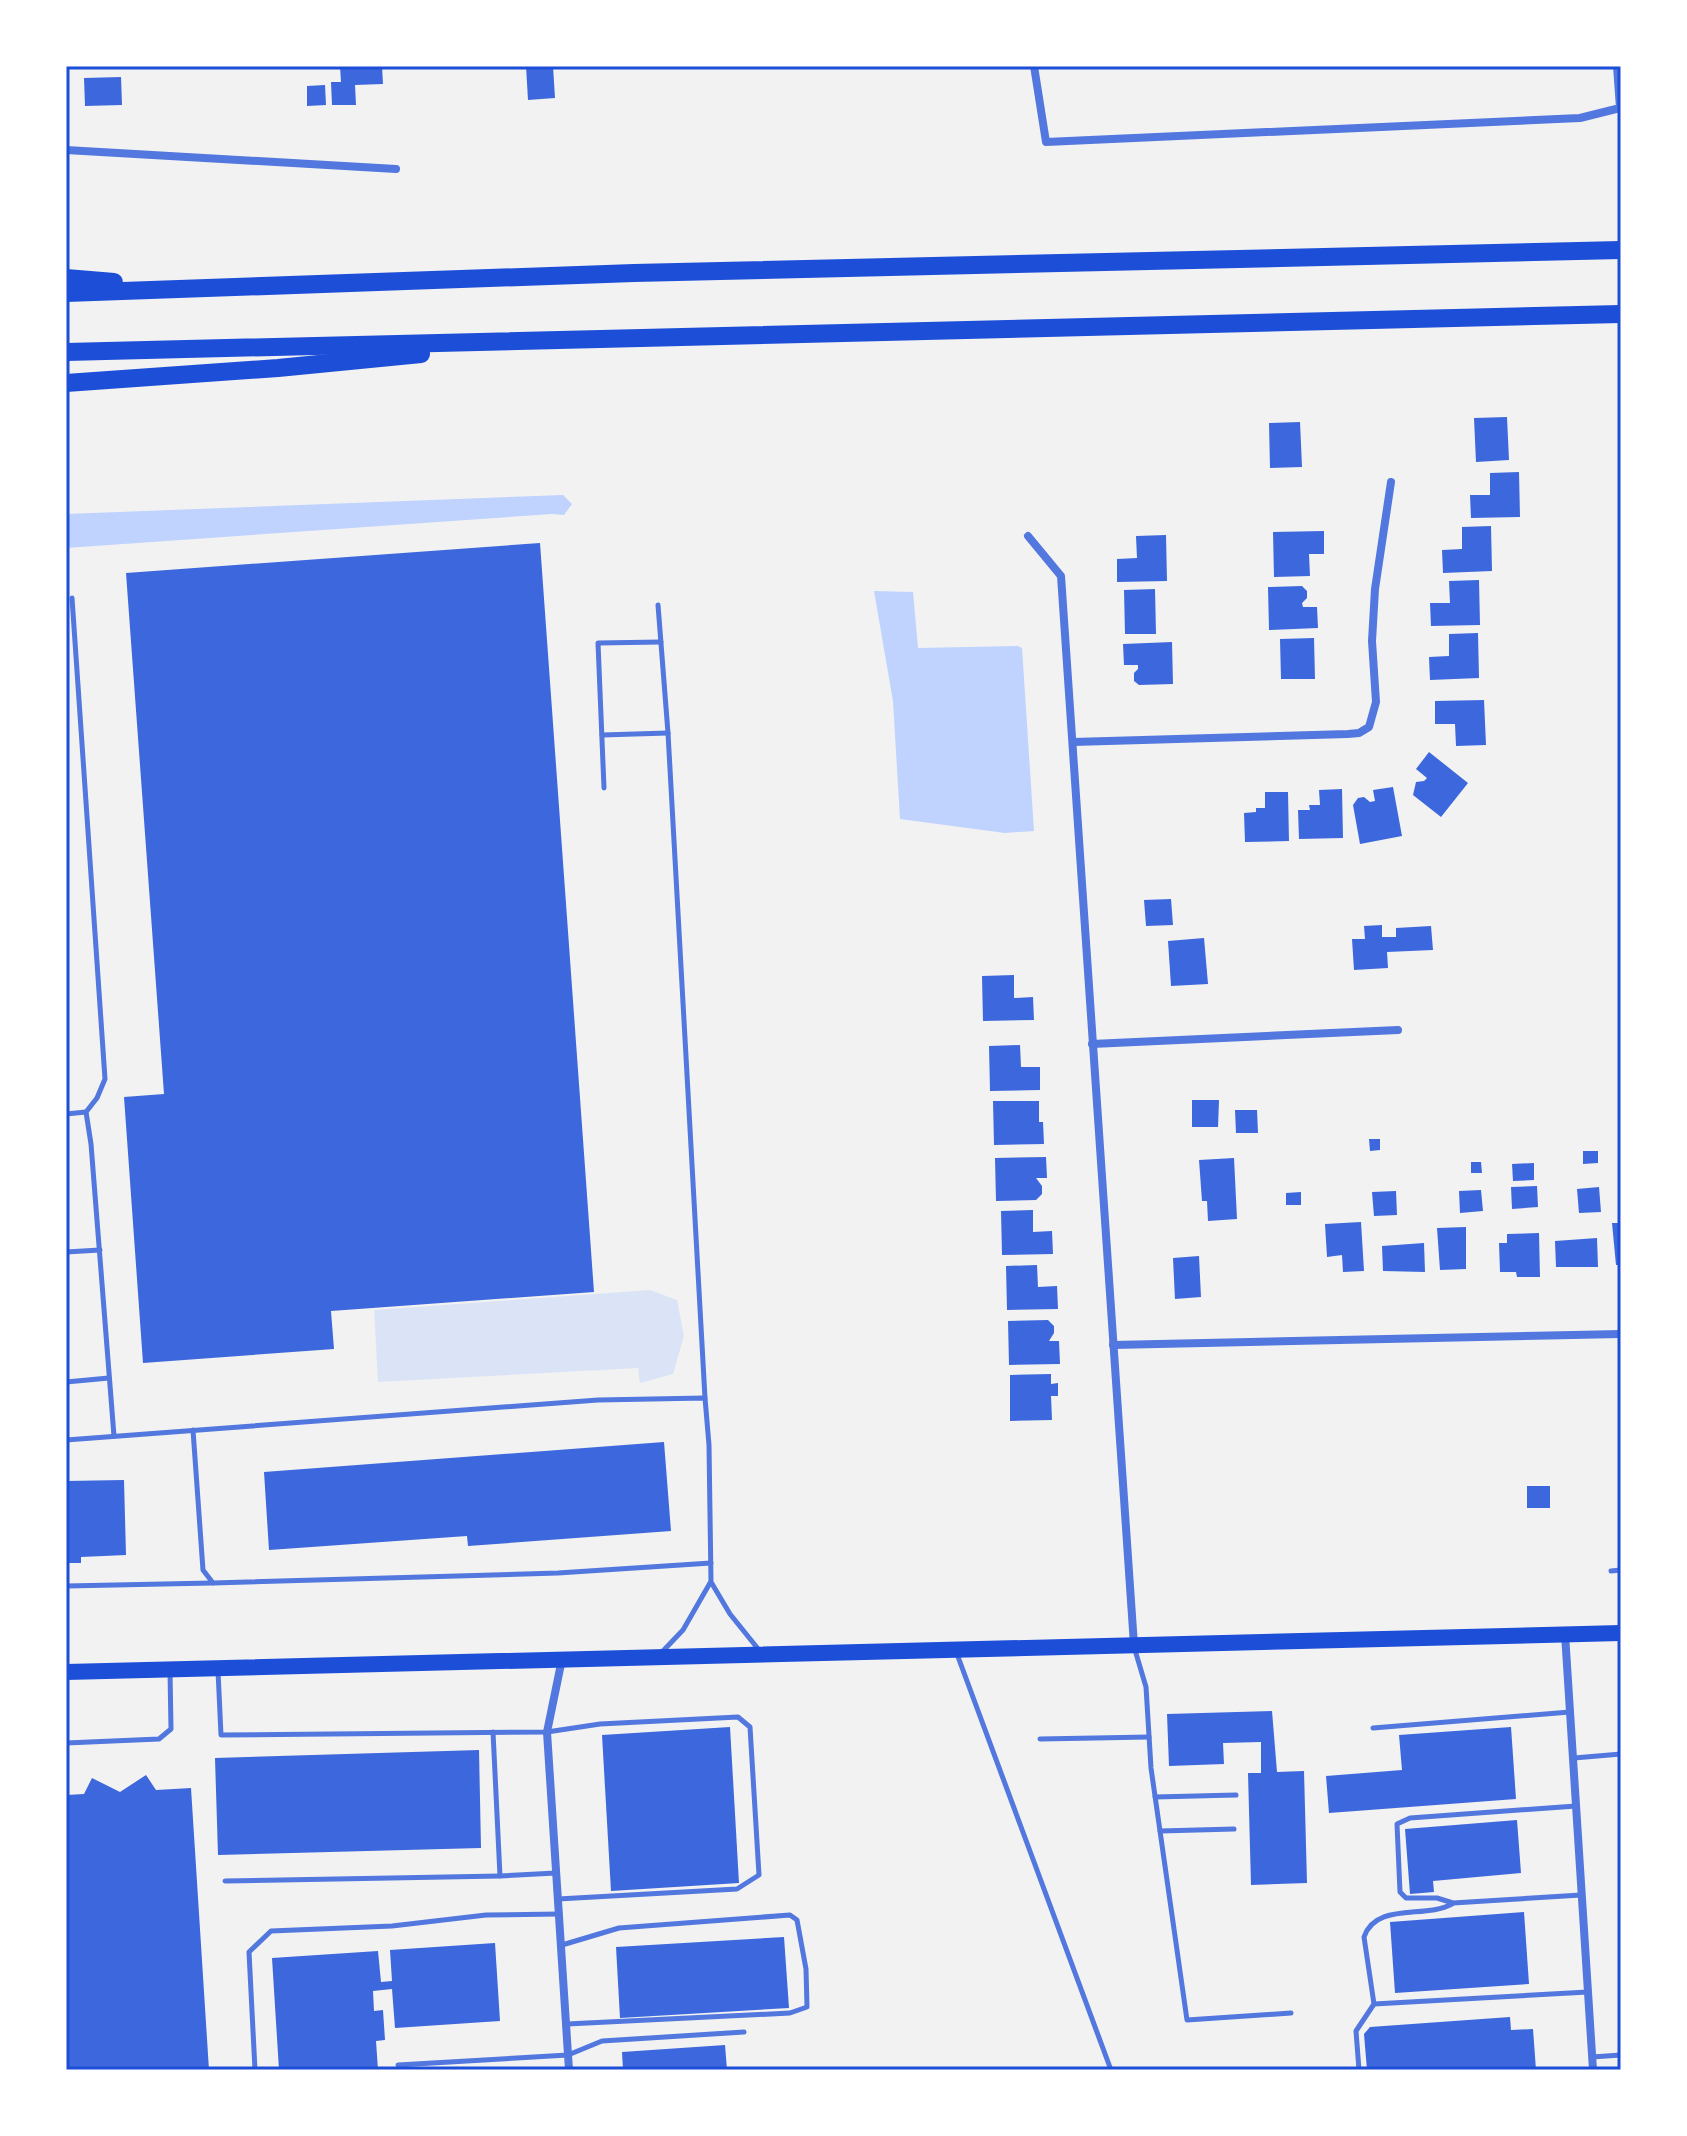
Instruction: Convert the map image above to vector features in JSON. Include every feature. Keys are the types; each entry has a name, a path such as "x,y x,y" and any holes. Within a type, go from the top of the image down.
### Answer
{"highway":[{"path":"66,293 647,273 1621,250"},
{"path":"66,278 212,289"},
{"path":"66,352 1621,314"},
{"path":"66,383 278,368 572,340"}],"main road":[{"path":"66,1672 1621,1633"}],"street":[{"path":"1034,66 1046,142 1580,118 1620,108 1617,66"},
{"path":"66,150 396,169"},
{"path":"1073,742 1348,734 1359,733 1369,727 1376,702 1372,641 1375,589 1391,482"},
{"path":"1028,536 1061,576 1134,1645"},
{"path":"1092,1044 1398,1030"},
{"path":"1113,1345 1621,1334"},
{"path":"1565,1634 1593,2070"},
{"path":"562,1659 547,1732 569,2070"}],"lane":[{"path":"66,1114 86,1112 97,1098 105,1079 72,598"},
{"path":"658,605 709,1445 711,1563 711,1582 683,1630 658,1657"},
{"path":"604,788 598,643 661,642"},
{"path":"602,735 668,733"},
{"path":"86,1112 114,1436"},
{"path":"66,1252 100,1250"},
{"path":"66,1382 109,1378"},
{"path":"66,1440 598,1400 705,1398"},
{"path":"193,1430 203,1570 213,1583"},
{"path":"66,1586 558,1573 711,1563"},
{"path":"1611,1571 1621,1570"},
{"path":"711,1582 730,1614 762,1654"},
{"path":"1134,1645 1146,1687 1155,1797 1187,2020 1291,2013"},
{"path":"955,1650 1111,2070"},
{"path":"218,1668 221,1735 547,1732 600,1724 738,1717 750,1727 759,1875 737,1889 558,1899"},
{"path":"66,1743 159,1739 171,1729 170,1669"},
{"path":"1373,1728 1570,1712"},
{"path":"493,1732 500,1876"},
{"path":"1040,1739 1149,1737"},
{"path":"1573,1758 1621,1754"},
{"path":"1155,1797 1236,1795"},
{"path":"1576,1806 1410,1818 1397,1824 1400,1892 1406,1898 1437,1898 1453,1903 1581,1895"},
{"path":"1160,1831 1234,1829"},
{"path":"225,1881 556,1873"},
{"path":"1359,2070 1356,2031 1374,2004 1364,1937 1367,1926 1387,1916 1440,1911 1453,1903"},
{"path":"255,2070 249,1952 271,1931 392,1926 486,1915 560,1914"},
{"path":"562,1945 619,1928 790,1915 797,1920 806,1969 807,2007 790,2013 567,2024"},
{"path":"1374,2004 1588,1992"},
{"path":"398,2065 568,2055 602,2041 744,2032"},
{"path":"1592,2057 1621,2055"}],"shaded area":[{"path":"650,1290 677,1300 684,1336 673,1374 640,1383 638,1368 378,1382 374,1310"}],"water":[{"path":"563,495 572,504 564,515 66,548 66,514"},
{"path":"874,591 913,592 918,648 1022,648 1034,831 1005,833 900,819 893,701"}],"building":[{"path":"340,66 382,66 383,84 355,85 356,105 332,105 331,82 341,82"},
{"path":"526,66 553,66 555,98 528,100"},
{"path":"121,77 122,105 85,106 84,78"},
{"path":"325,85 326,105 307,106 307,86"},
{"path":"1507,417 1509,460 1476,462 1474,418"},
{"path":"1300,422 1302,467 1270,468 1269,423"},
{"path":"1519,472 1520,517 1471,518 1470,495 1490,495 1490,473"},
{"path":"1491,526 1492,571 1443,573 1442,550 1462,549 1462,527"},
{"path":"1324,531 1324,554 1309,554 1310,576 1274,577 1273,532"},
{"path":"1166,535 1167,581 1117,582 1117,559 1137,558 1136,536"},
{"path":"540,543 594,1292 331,1311 334,1349 143,1363 124,1097 164,1094 126,573"},
{"path":"1479,580 1480,625 1431,626 1430,603 1450,603 1449,581"},
{"path":"1302,586 1307,591 1303,607 1317,607 1318,628 1269,630 1268,587"},
{"path":"1155,589 1156,634 1125,634 1124,590"},
{"path":"1478,633 1479,678 1430,680 1429,657 1449,656 1449,634"},
{"path":"1314,638 1315,679 1281,679 1280,639"},
{"path":"1172,642 1173,684 1139,685 1134,681 1138,665 1124,665 1123,644"},
{"path":"1484,700 1486,745 1456,746 1455,724 1435,724 1435,701"},
{"path":"1429,752 1468,783 1441,817 1413,795 1416,782 1427,778 1416,769"},
{"path":"1393,787 1402,836 1360,844 1353,805 1358,798 1375,801 1373,790"},
{"path":"1342,789 1343,838 1299,839 1298,810 1310,810 1309,805 1320,805 1319,790"},
{"path":"1265,792 1288,792 1289,841 1245,842 1244,813 1265,808"},
{"path":"1171,899 1173,925 1146,926 1144,900"},
{"path":"1382,925 1382,937 1396,937 1396,928 1431,926 1433,950 1387,952 1388,968 1354,970 1352,939 1365,939 1364,926"},
{"path":"1204,938 1208,984 1171,986 1168,941"},
{"path":"1014,975 1014,998 1033,997 1034,1020 983,1021 982,976"},
{"path":"1020,1045 1021,1067 1040,1067 1040,1090 990,1091 989,1046"},
{"path":"1192,1100 1219,1100 1218,1127 1192,1127"},
{"path":"993,1101 1039,1101 1039,1122 1043,1122 1044,1144 994,1145"},
{"path":"1235,1110 1257,1110 1258,1133 1236,1133"},
{"path":"1369,1139 1380,1139 1380,1150 1370,1151"},
{"path":"1583,1151 1598,1151 1598,1163 1583,1164"},
{"path":"1046,1157 1047,1178 1036,1178 1042,1186 1042,1194 1036,1200 996,1201 995,1158"},
{"path":"1234,1158 1237,1219 1208,1221 1207,1201 1202,1201 1199,1160"},
{"path":"1471,1162 1481,1162 1482,1173 1471,1173"},
{"path":"1534,1163 1534,1180 1513,1181 1512,1164"},
{"path":"1537,1186 1538,1207 1512,1209 1511,1187"},
{"path":"1599,1187 1601,1212 1579,1213 1577,1189"},
{"path":"1481,1190 1483,1211 1460,1213 1459,1191"},
{"path":"1396,1191 1397,1215 1374,1216 1372,1192"},
{"path":"1301,1192 1301,1205 1286,1205 1286,1193"},
{"path":"1033,1210 1033,1232 1052,1231 1053,1254 1002,1255 1001,1211"},
{"path":"1361,1222 1364,1271 1343,1272 1342,1255 1327,1257 1325,1224"},
{"path":"1612,1223 1621,1223 1621,1265 1616,1265"},
{"path":"1466,1227 1466,1269 1440,1270 1437,1228"},
{"path":"1539,1233 1540,1277 1517,1277 1516,1272 1500,1272 1499,1243 1507,1243 1507,1234"},
{"path":"1597,1238 1598,1267 1556,1267 1555,1241"},
{"path":"1424,1243 1425,1272 1383,1271 1382,1246"},
{"path":"1199,1256 1201,1297 1175,1299 1173,1258"},
{"path":"1037,1265 1038,1287 1057,1286 1058,1309 1007,1310 1006,1266"},
{"path":"1048,1320 1054,1326 1049,1341 1059,1341 1060,1364 1009,1365 1008,1321"},
{"path":"1051,1374 1051,1384 1058,1383 1058,1396 1051,1396 1052,1420 1010,1421 1010,1375"},
{"path":"664,1442 671,1531 468,1546 467,1536 269,1550 264,1472"},
{"path":"124,1480 126,1555 81,1557 81,1563 66,1563 66,1481"},
{"path":"1527,1486 1550,1486 1550,1508 1527,1508"},
{"path":"1272,1711 1277,1772 1304,1771 1307,1883 1251,1885 1248,1773 1261,1773 1261,1742 1223,1743 1224,1764 1169,1766 1167,1714"},
{"path":"730,1727 739,1883 611,1891 602,1735"},
{"path":"1511,1727 1516,1799 1329,1813 1326,1776 1402,1770 1399,1735"},
{"path":"479,1750 481,1848 218,1855 215,1758"},
{"path":"146,1775 156,1790 191,1788 209,2070 66,2070 66,1795 84,1794 92,1778 120,1792"},
{"path":"1517,1820 1521,1873 1433,1881 1434,1892 1410,1894 1405,1829"},
{"path":"1524,1912 1529,1984 1395,1993 1390,1922"},
{"path":"784,1937 789,2008 620,2018 616,1947"},
{"path":"495,1943 500,2021 395,2028 392,1989 373,1991 374,2011 383,2010 385,2040 376,2041 378,2070 279,2070 272,1958 378,1951 381,1982 392,1981 390,1950"},
{"path":"1510,2017 1511,2030 1533,2029 1536,2070 1367,2070 1364,2034 1370,2027"},
{"path":"725,2045 727,2070 623,2070 622,2052"}]}
